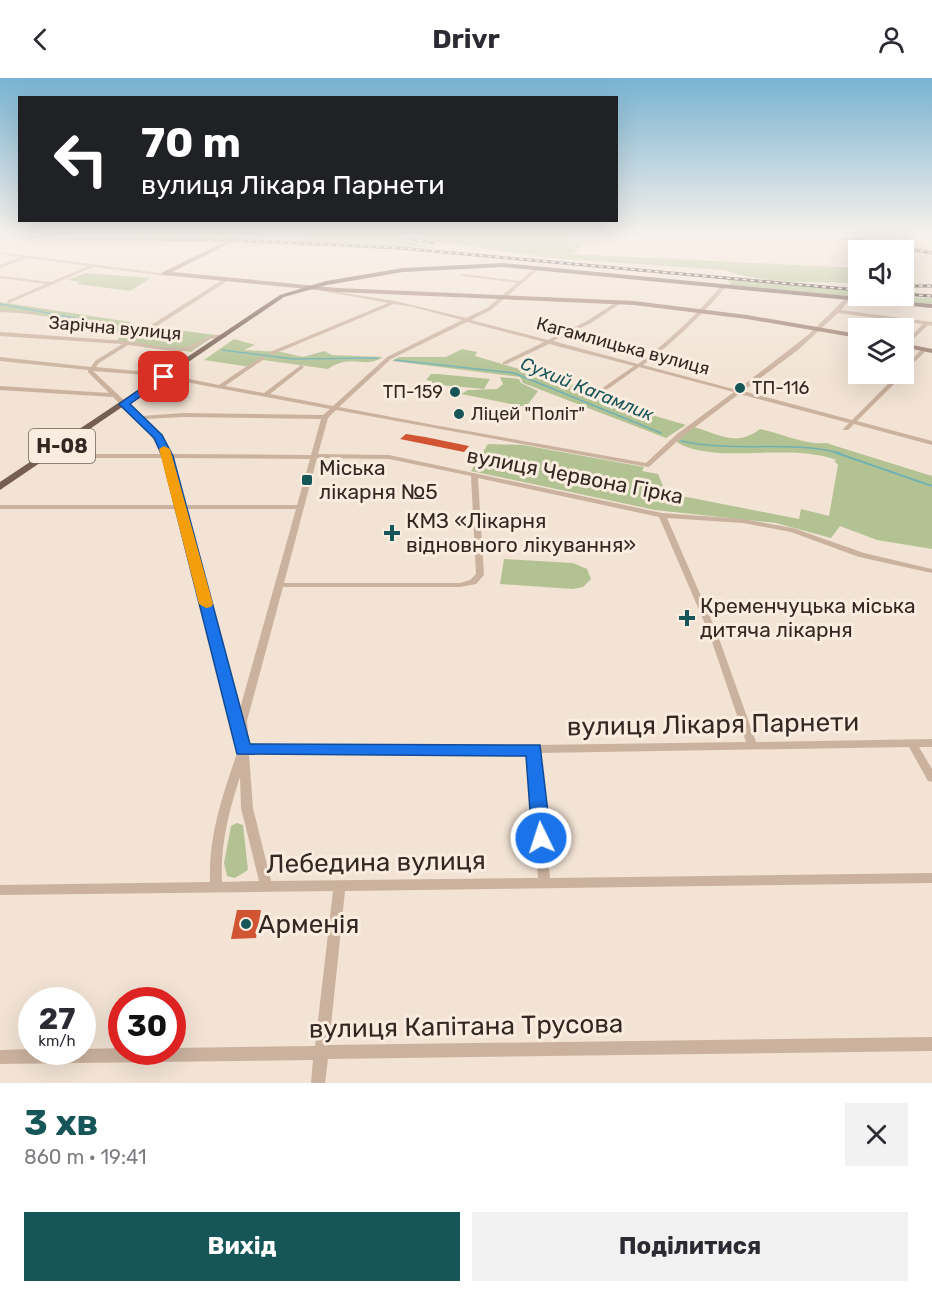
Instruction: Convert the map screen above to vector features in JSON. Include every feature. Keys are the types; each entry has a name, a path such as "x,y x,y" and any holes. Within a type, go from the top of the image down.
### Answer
{"main road":[{"name":"Н-08","path":"0,487 282,296 304,288 334,283"},
{"name":"Н-08","path":"694,283 848,298"},
{"name":"Н-08","path":"914,304 932,306"}],"street":[{"path":"42,283 50,284"},
{"path":"221,283 92,366 90,370 159,437 167,456 241,735 247,808 266,886"},
{"path":"246,283 304,288 618,303 703,311 848,334"},
{"path":"241,735 242,721 325,417 389,358 469,321 503,298 519,283"},
{"path":"9,302 50,284"},
{"path":"593,397 640,366 682,333 724,286"},
{"name":"Кагамлицька вулиця","path":"304,288 396,302 932,443"},
{"path":"175,378 333,409 648,465 671,441 739,392 817,329 848,299"},
{"path":"272,353 396,302"},
{"path":"505,363 589,322 618,303"},
{"path":"0,311 36,313"},
{"path":"838,311 929,323"},
{"path":"914,336 929,323"},
{"name":"Зарічна вулиця","path":"0,334 94,339 125,345 184,350 207,338 224,336"},
{"path":"914,362 928,350"},
{"path":"219,387 262,358"},
{"path":"0,359 92,366 157,375"},
{"path":"265,395 301,367"},
{"path":"846,429 890,384"},
{"path":"0,388 114,395"},
{"path":"139,418 183,415 325,417"},
{"name":"вулиця Червона Гірка","path":"47,456 389,457 662,515 743,521 793,530 862,555 932,571"},
{"path":"279,585 460,585 473,582 480,575 474,475"},
{"path":"0,507 300,507"},
{"path":"662,515 713,633 752,745"},
{"path":"912,743 932,778"},
{"name":"вулиця Лікаря Парнети","path":"243,750 534,749 932,743"},
{"path":"534,749 544,882"},
{"path":"216,887 214,864 218,836 243,750"},
{"name":"Лебедина вулиця","path":"0,890 932,878"},
{"path":"318,1083 340,885"},
{"name":"вулиця Капітана Трусова","path":"0,1057 932,1044"}],"green space":[{"path":"79,283 143,283 130,291 77,284"},
{"path":"730,283 770,283 848,290 848,296 731,285"},
{"path":"914,298 932,298 932,304 914,302"},
{"path":"0,302 130,322 129,324 216,335 191,352 117,341 122,334 79,321 0,310"},
{"path":"234,339 255,345 244,350 281,352 303,357 324,351 332,355 383,357 369,362 343,362 328,369 263,360 251,367 204,360"},
{"path":"462,349 477,352 475,356 595,391 589,395 594,398 686,425 666,438 523,383 520,377 392,361 399,357 446,357"},
{"path":"431,374 490,379 484,389 431,384 432,381 426,380"},
{"path":"500,377 519,379 521,383 538,391 526,407 461,394 468,390 497,389 503,384"},
{"path":"694,427 728,438 743,437 760,429 801,441 826,443 932,476 932,549 877,540 840,526 831,538 776,523 655,510 471,471 488,444 523,445 644,467 642,471 658,474 666,493 799,519 801,509 829,516 838,465 834,461 837,460 797,453 713,452 694,449 678,443 676,440"},
{"path":"504,559 573,563 587,569 591,579 583,587 573,589 500,584"},
{"path":"237,823 243,825 248,870 235,878 227,876 224,863 231,826"}],"building":[{"path":"406,434 469,446 464,452 400,439"},
{"name":"Арменія","path":"237,910 261,910 256,938 231,939"}],"waterway":[{"name":"Сухий Кагамлик","path":"0,304 80,319 129,332"},
{"name":"Сухий Кагамлик","path":"222,350 293,359 378,358"},
{"name":"Сухий Кагамлик","path":"395,360 514,373 661,433"},
{"name":"Сухий Кагамлик","path":"681,441 721,446 801,447 840,453"},
{"name":"Сухий Кагамлик","path":"834,452 932,486"}],"railway":[{"path":"780,283 848,289"},
{"path":"914,286 932,286"},
{"path":"914,295 932,296"}],"slow traffic":[{"path":"164,449 206,604"}],"place":[{"name":"ТП-116","path":"740,388"},
{"name":"ТП-159","path":"455,392"},
{"name":"Ліцей \"Політ\"","path":"459,414"},
{"name":"Міська лікарня №5","path":"307,480"},
{"name":"КМЗ «Лікарня відновного лікування»","path":"392,533"},
{"name":"Кременчуцька міська дитяча лікарня","path":"687,618"},
{"name":"Арменія","path":"246,924"}],"route":[{"path":"164,377 124,404 159,437 167,456 241,735 243,750 534,749 541,838"}]}
